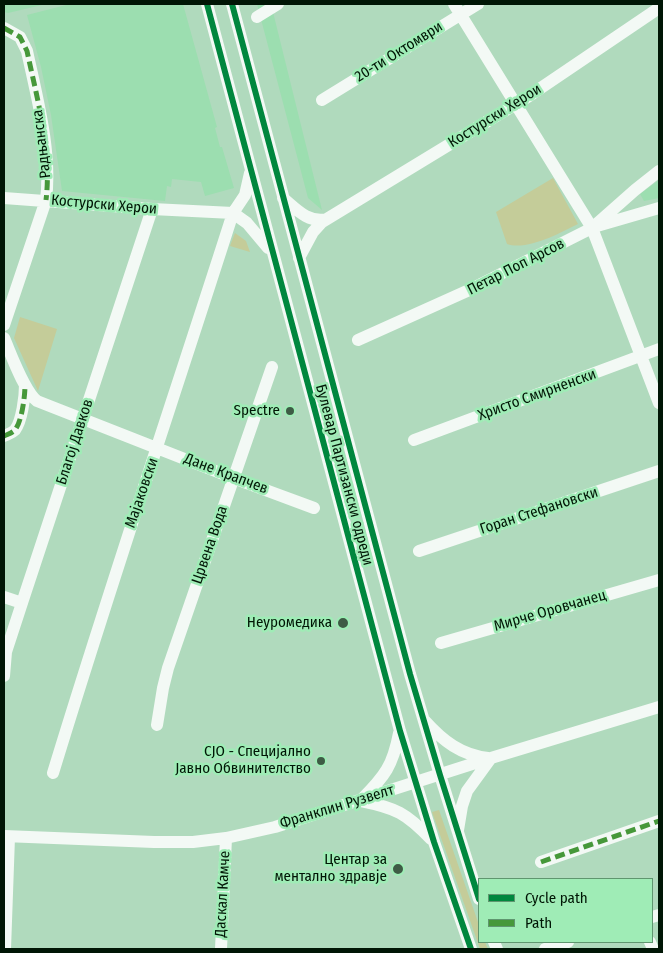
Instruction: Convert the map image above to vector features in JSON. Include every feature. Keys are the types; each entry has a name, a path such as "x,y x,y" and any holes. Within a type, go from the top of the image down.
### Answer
{"street":[{"name":"Булевар Партизански одреди","path":"207,4 400,731 434,842 471,949"},
{"name":"Булевар Партизански одреди","path":"232,4 422,718 478,896"},
{"path":"257,17 278,4"},
{"name":"20-ти Октомври","path":"322,100 458,9 478,4"},
{"name":"Костурски Херои","path":"299,258 318,225 516,104 659,8"},
{"path":"458,9 592,228 659,403"},
{"name":"Радњанска","path":"4,28 20,38 27,51 48,160 46,200 4,325"},
{"path":"250,170 245,195 233,213 247,223 273,255"},
{"name":"Петар Поп Арсов","path":"358,340 467,292 592,228 659,171"},
{"name":"Костурски Херои","path":"4,198 233,213"},
{"path":"283,198 308,219 327,219"},
{"path":"592,228 659,208"},
{"name":"Благој Давков","path":"4,676 6,652 152,209"},
{"name":"Мајаковски","path":"53,774 103,611 233,213"},
{"name":"Дане Крапчев","path":"4,338 25,385 37,401 314,508"},
{"name":"Христо Смирненски","path":"414,440 659,349"},
{"name":"Црвена Вода","path":"157,725 168,668 272,367"},
{"path":"4,436 12,433 16,428 24,399 25,385"},
{"name":"Горан Стефановски","path":"419,551 659,471"},
{"name":"Мирче Оровчанец","path":"441,643 659,580"},
{"path":"4,597 22,603"},
{"name":"Франклин Рузвелт","path":"7,837 176,842 226,838 275,827 361,801 490,758 659,708"},
{"path":"422,718 451,746 474,756 490,758 467,791 462,806 458,834"},
{"path":"361,801 388,770 394,757 400,731"},
{"path":"361,801 399,811 419,826 434,842"},
{"path":"541,862 659,821"},
{"path":"5,949 7,837"},
{"name":"Даскал Камче","path":"221,949 226,838"},
{"path":"545,949 565,943"}],"shaded area":[{"path":"4,4 46,4 8,13 4,12"},
{"path":"70,4 183,4 217,127 215,128 220,147 222,147 234,188 205,196 201,182 172,179 171,187 167,186 165,201 62,191 51,115 27,15"},
{"path":"257,4 271,4 322,210 308,198"},
{"path":"553,178 578,224 534,243 515,246 507,244 496,212"},
{"path":"659,180 659,198 644,201 640,194"},
{"path":"235,233 246,241 250,252 230,246"},
{"path":"20,317 57,329 38,391 14,338"},
{"path":"439,810 478,922 478,943 485,943 488,949 480,949 432,812"}],"marked path":[{"path":"4,28 20,37 27,51 45,144 47,163 46,200"},
{"path":"4,436 14,431 20,421 25,385"},
{"path":"541,862 659,821"}],"cycle path":[{"path":"207,4 400,731 434,842 471,949"},
{"path":"232,4 410,674 478,896"}],"place":[{"name":"Spectre","path":"290,411"},
{"name":"Неуромедика","path":"343,623"},
{"name":"СЈО - Специјално Јавно Обвинителство","path":"321,761"},
{"name":"Центар за ментално здравје","path":"398,869"}]}
